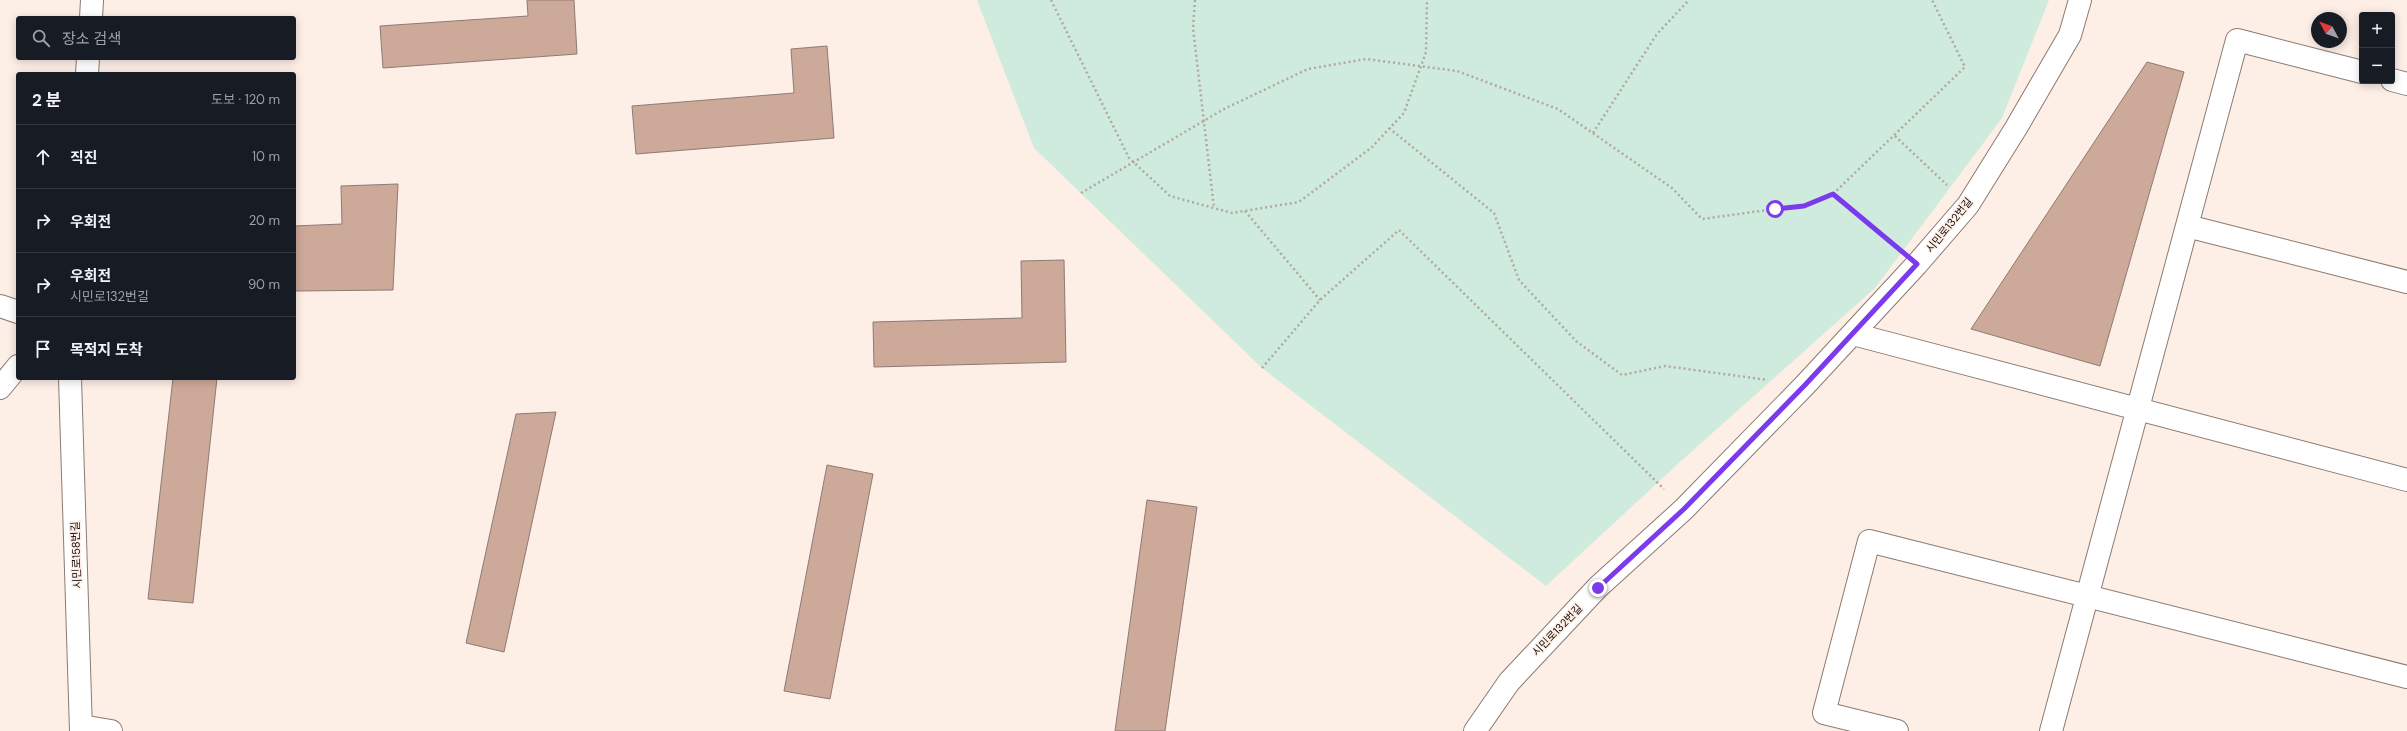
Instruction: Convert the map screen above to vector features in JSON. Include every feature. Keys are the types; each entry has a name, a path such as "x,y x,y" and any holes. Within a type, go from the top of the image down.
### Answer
{"street":[{"path":"91,16 92,0"},
{"name":"시민로132번길","path":"1475,731 1509,682 1598,588 1684,509 1805,385 1917,264 1968,205 2016,128 2070,36 2080,0"},
{"path":"2051,731 2237,40 2359,71"},
{"path":"87,72 88,60"},
{"path":"2395,81 2407,84"},
{"path":"2187,226 2407,282"},
{"path":"0,306 16,311"},
{"path":"1853,334 2407,480"},
{"path":"0,388 16,368"},
{"name":"시민로158번길","path":"70,380 81,728"},
{"path":"1897,731 1824,713 1869,541 2407,677"},
{"path":"81,728 111,731"}],"path":[{"path":"1051,0 1129,158 1170,196 1232,213 1299,202 1371,148 1404,113 1426,52 1427,0"},
{"path":"1195,0 1193,28 1205,120 1214,208"},
{"path":"1593,133 1657,34 1689,0"},
{"path":"1081,193 1205,120 1308,69 1366,59 1457,71 1558,109 1672,188 1702,219 1804,206 1833,194 1965,67 1932,0"},
{"path":"1389,128 1494,213 1518,280 1576,341 1622,375 1665,366 1805,385"},
{"path":"1895,136 1968,205"},
{"path":"1833,194 1917,264"},
{"path":"1244,211 1320,300"},
{"path":"1262,368 1320,300 1399,230 1684,509"}],"green space":[{"path":"977,0 2049,0 2002,118 1875,288 1681,461 1546,586 1262,368 1034,148"}],"building":[{"path":"527,0 574,0 577,54 383,68 380,26 528,16"},
{"path":"827,46 834,138 636,154 632,106 794,93 791,49"},
{"path":"2147,62 2184,72 2100,366 1971,329"},
{"path":"398,184 393,290 296,291 296,226 342,224 341,186"},
{"path":"1064,260 1066,362 874,367 873,322 1022,318 1021,261"},
{"path":"173,380 217,380 193,603 148,599"},
{"path":"556,412 504,652 466,643 516,414"},
{"path":"827,465 873,474 830,699 784,691"},
{"path":"1147,500 1197,507 1165,731 1115,731"}],"route":[{"path":"1598,588 1684,509 1805,385 1917,264 1833,194 1804,206 1775,209"}]}
